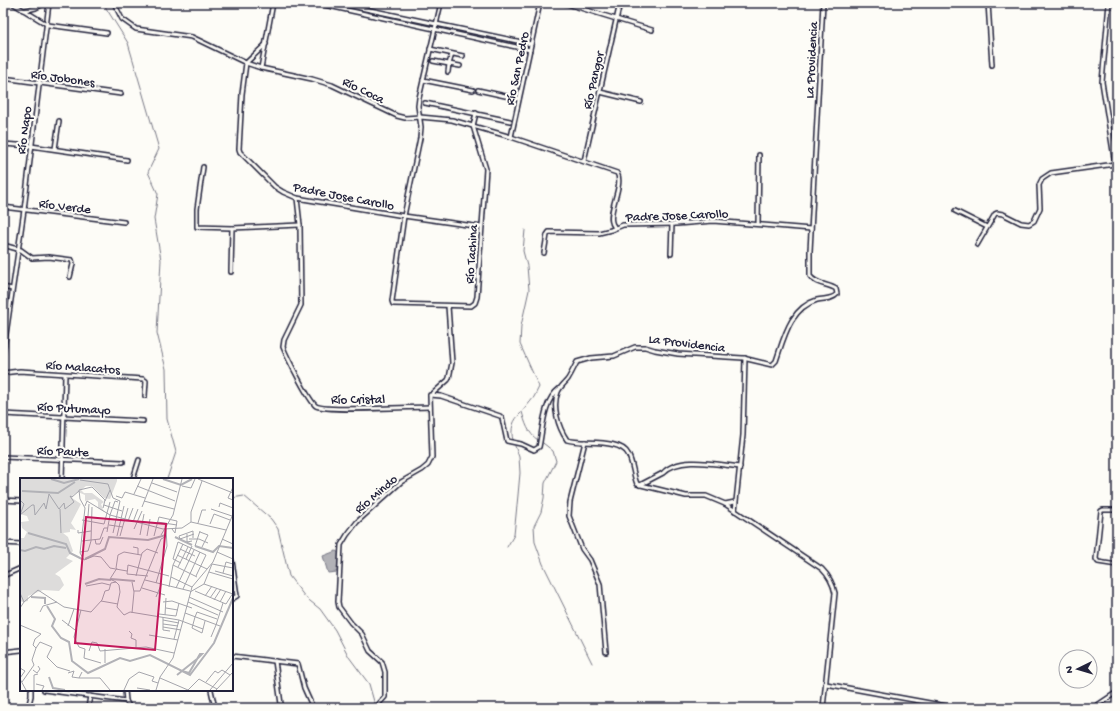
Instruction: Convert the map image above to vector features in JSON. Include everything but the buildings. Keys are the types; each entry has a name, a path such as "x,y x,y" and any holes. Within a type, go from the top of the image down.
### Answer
{"street":[{"path":"3,7 4,3"},
{"path":"12,3 48,25 107,33"},
{"path":"23,10 32,9 41,6 44,3"},
{"name":"Río Napo","path":"3,355 5,332 24,210 50,3"},
{"name":"Río Coca","path":"114,3 122,19 144,31 192,37 246,63 332,85 397,116 405,118 452,120 584,161 618,174 618,182 611,219 615,228"},
{"path":"261,68 273,3"},
{"path":"315,3 530,50"},
{"path":"337,3 531,44"},
{"path":"404,216 420,138 420,118 418,106 441,3"},
{"name":"Río San Pedro","path":"511,138 540,3"},
{"path":"564,3 652,30"},
{"name":"Río Pangor","path":"584,161 620,3"},
{"name":"La Providencia","path":"640,485 636,482 628,453 624,448 612,445 569,440 565,438 556,414 556,397 559,389 566,381 577,362 591,358 614,356 635,347 645,347 678,354 745,358 769,365 774,364 792,318 799,310 817,300 832,297 837,294 836,289 831,285 816,281 810,276 811,229 823,3"},
{"path":"988,3 992,65"},
{"path":"1109,3 1102,82 1117,170"},
{"path":"246,63 266,44"},
{"path":"430,49 463,56"},
{"path":"448,72 452,54"},
{"path":"433,61 460,66"},
{"name":"Padre Jose Carollo","path":"246,63 242,94 239,151 275,187 297,198 481,227"},
{"name":"Río Jobones","path":"3,78 121,94"},
{"path":"423,80 473,90"},
{"path":"478,90 519,99"},
{"path":"600,92 641,102"},
{"path":"425,103 510,121"},
{"path":"473,126 476,113"},
{"path":"55,149 59,121"},
{"name":"Río Tachina","path":"404,216 392,302 393,304 396,306 471,306 475,303 477,298 486,170 473,126"},
{"path":"3,144 55,149 127,160"},
{"path":"758,224 760,155"},
{"path":"977,245 997,213 1004,214 1021,223 1029,224 1034,221 1040,208 1039,185 1042,179 1051,173 1115,164"},
{"path":"203,167 197,209 197,227 232,228 300,225"},
{"name":"Río Cristal","path":"297,198 300,225 301,305 284,340 283,347 312,403 319,408 349,409 430,407"},
{"name":"Río Verde","path":"3,207 124,222"},
{"path":"955,211 987,227"},
{"name":"Padre Jose Carollo","path":"544,253 548,233 599,233 623,224 672,224 721,221 811,229"},
{"path":"671,254 672,224"},
{"path":"231,272 232,228"},
{"path":"3,245 18,249 32,258 49,257 72,260 73,264 70,277"},
{"path":"3,287 12,289"},
{"path":"430,395 449,378 452,363 448,306"},
{"path":"735,511 743,435 745,358"},
{"name":"Río Malacatos","path":"3,373 20,371 145,380 145,396"},
{"path":"62,478 65,375"},
{"path":"430,395 441,396 500,416 502,418 507,442 520,444 534,450 539,447 542,423 552,396 559,389"},
{"name":"Río Mindo","path":"375,708 385,697 385,672 382,662 370,651 362,634 350,623 339,607 341,548 347,535 357,522 401,482 422,470 431,462 430,395"},
{"name":"Río Putumayo","path":"3,414 143,421"},
{"path":"585,442 570,502 569,516 582,549 590,560 600,584 606,652"},
{"name":"Río Paute","path":"3,457 123,462"},
{"path":"133,478 139,460"},
{"path":"640,485 663,474 666,470 684,462 740,467"},
{"path":"640,485 686,496 706,496 725,504 822,570 827,575 834,587 835,593 823,708"},
{"path":"3,500 20,501"},
{"path":"725,504 735,502"},
{"path":"1117,510 1103,510 1101,512 1096,559 1098,562 1117,565"},
{"path":"3,543 20,544"},
{"path":"3,576 20,568"},
{"path":"233,568 237,596 233,598"},
{"path":"3,652 20,650"},
{"path":"233,656 298,664 304,688 313,708"},
{"path":"275,661 281,704"},
{"path":"826,684 957,708"},
{"path":"28,708 31,691"},
{"path":"52,691 126,701"},
{"path":"124,691 126,701 130,708"},
{"path":"211,691 215,708"},
{"path":"1093,708 1117,692"},
{"path":"88,708 90,696"}],"shaded area":[{"path":"336,551 339,553 337,572 328,573 323,556"}],"waterway":[{"path":"105,3 106,8 128,43 159,149 148,172 158,194 154,219 161,260 157,333 166,369 167,419 176,452 167,478"},
{"path":"525,230 523,251 527,266 529,290 521,326 520,344 539,387 534,397 522,412 529,431 538,440"},
{"path":"513,440 513,425 521,413"},
{"path":"543,443 553,451 556,461 545,483 541,512 534,526 535,542 543,564 592,663"},
{"path":"507,547 514,535 520,473 519,457 515,446"},
{"path":"233,498 244,496 271,519 278,529 289,576 305,597 320,609 335,630 349,657 369,684 375,705"}]}
